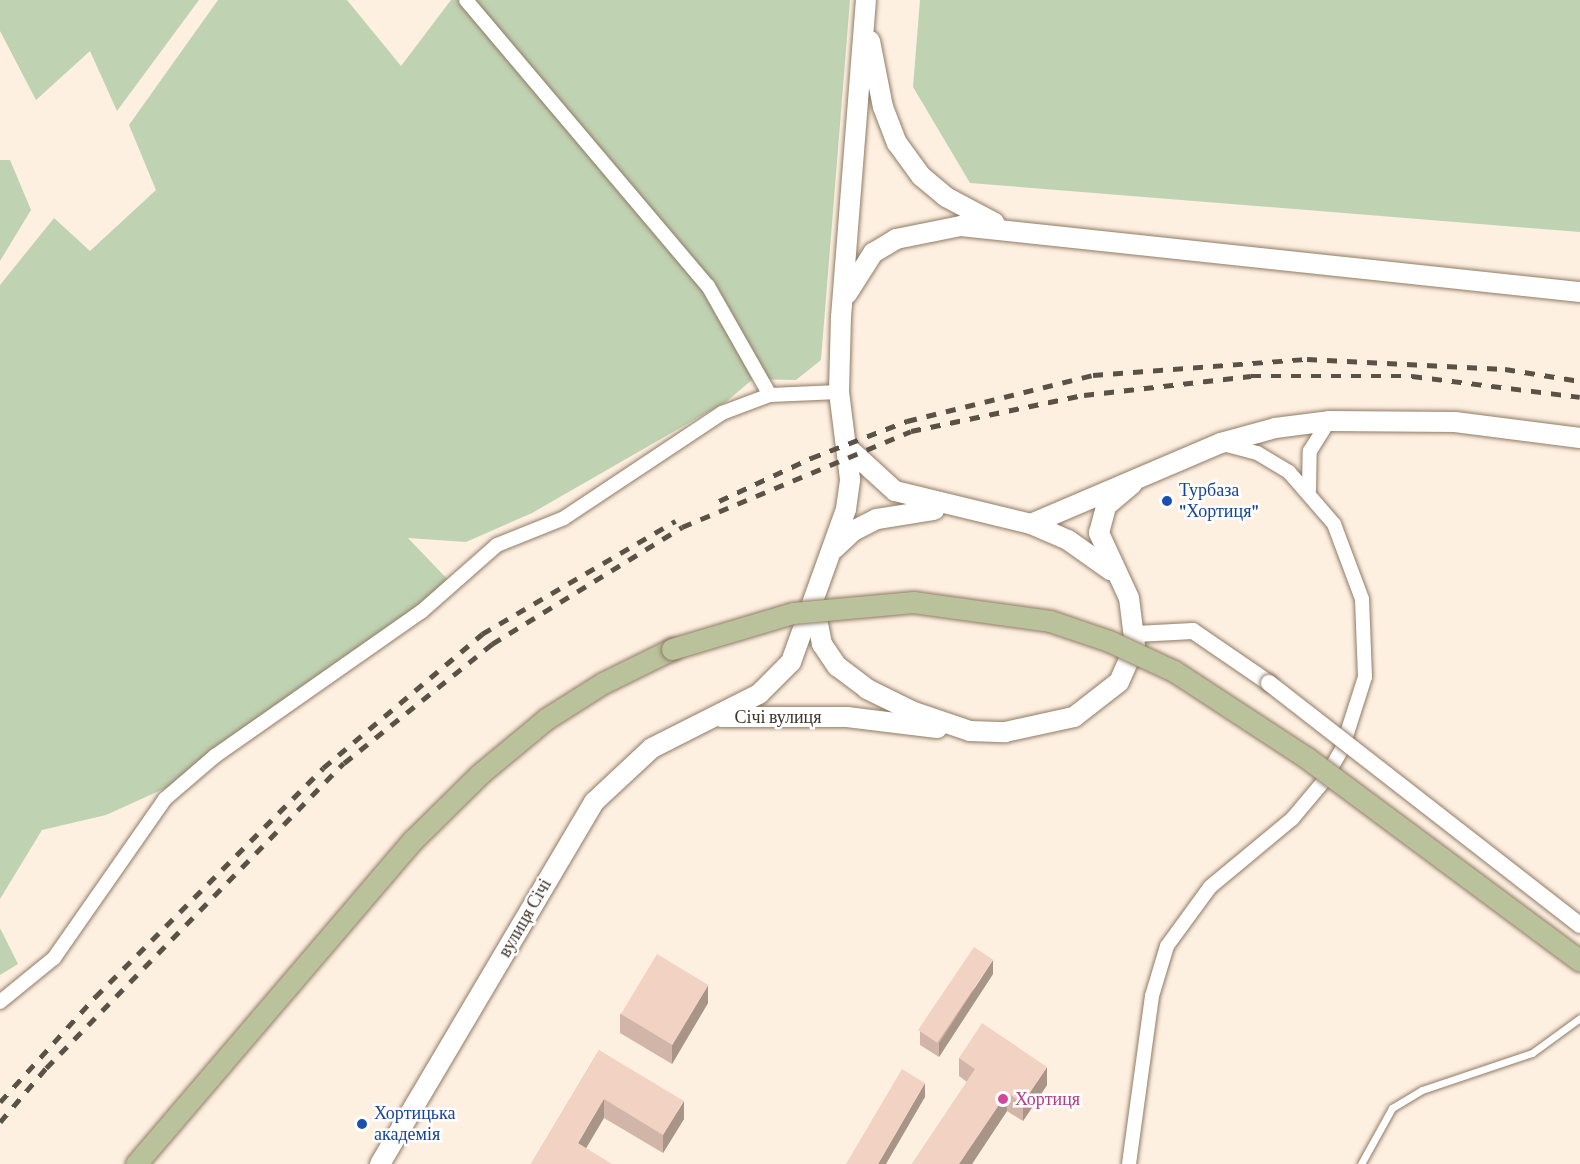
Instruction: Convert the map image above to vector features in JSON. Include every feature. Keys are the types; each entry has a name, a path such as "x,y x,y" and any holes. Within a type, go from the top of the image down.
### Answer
{"main road":[{"path":"867,0 872,61 897,143 921,176 946,197 1009,228"},
{"path":"841,317 867,0"},
{"path":"841,317 851,281 873,253 896,239 961,226 1009,228 1580,292"},
{"name":"Січі вулиця","path":"717,718 777,680 791,662 814,592 832,551 846,508 850,450 840,392 841,317"},
{"path":"1031,524 1132,484 1221,443 1329,421 1455,422 1580,438"},
{"path":"850,450 895,491 954,508 1031,524 1086,551 1116,576"},
{"path":"1132,484 1100,519 1103,549 1129,598 1136,634"},
{"path":"832,551 853,531 877,519 954,508"},
{"path":"814,592 816,626 837,666 877,694 970,731"},
{"path":"136,1164 413,840 481,773 565,707 672,649 793,613 890,603 984,609 1050,621 1109,641 1174,671 1307,758 1580,961"},
{"name":"Січі вулиця","path":"717,718 847,717 970,731 1047,727 1101,702 1130,664 1136,634"},
{"name":"вулиця Січі","path":"380,1164 594,802 652,748 717,718"}],"street":[{"path":"466,0 708,286 770,395"},
{"path":"0,1002 54,958 141,828 215,756 421,612 497,545 564,518 722,413 770,395 840,392"},
{"path":"1309,490 1310,452 1329,421"},
{"path":"1129,1164 1152,996 1167,946 1210,887 1292,819 1323,782 1356,713 1365,677 1362,599 1334,524 1309,490 1257,453 1221,443"},
{"path":"1136,634 1193,631 1269,683 1580,925"}],"lane":[{"path":"1361,1164 1392,1108 1422,1090 1532,1053 1580,1018"}],"green space":[{"path":"0,0 199,0 117,111 90,51 36,100 0,31"},
{"path":"218,0 347,0 401,66 451,0 850,0 821,360 796,380 753,379 727,401 532,513 466,542 408,538 452,584 190,777 106,815 42,830 0,899 0,285 54,218 90,251 156,190 129,125"},
{"path":"920,0 1580,0 1580,232 970,183 913,87"},
{"path":"0,160 10,160 31,210 0,261"},
{"path":"0,928 18,964 0,975"}],"building":[{"path":"974,947 993,960 937,1043 918,1030"},
{"path":"657,954 708,985 672,1045 621,1014"},
{"name":"Хортиця","path":"982,1023 1047,1067 1023,1103 1007,1093 959,1164 912,1164 975,1069 959,1058"},
{"path":"599,1050 684,1101 663,1135 604,1099 578,1143 612,1164 531,1164"},
{"path":"902,1069 925,1083 878,1164 846,1164"}],"railway":[{"path":"719,501 811,458 907,421 1093,375 1307,359 1505,369 1580,381"},
{"path":"0,1122 46,1068 344,763 492,644 682,527 911,431 1084,395 1251,376 1412,376 1580,397"},
{"path":"0,1102 95,997 323,768 482,634 675,521"}],"place":[{"name":"Турбаза \"Хортиця\"","path":"1167,501"},
{"name":"Хортиця","path":"1003,1099"},
{"name":"Хортицька академія","path":"362,1124"}]}
